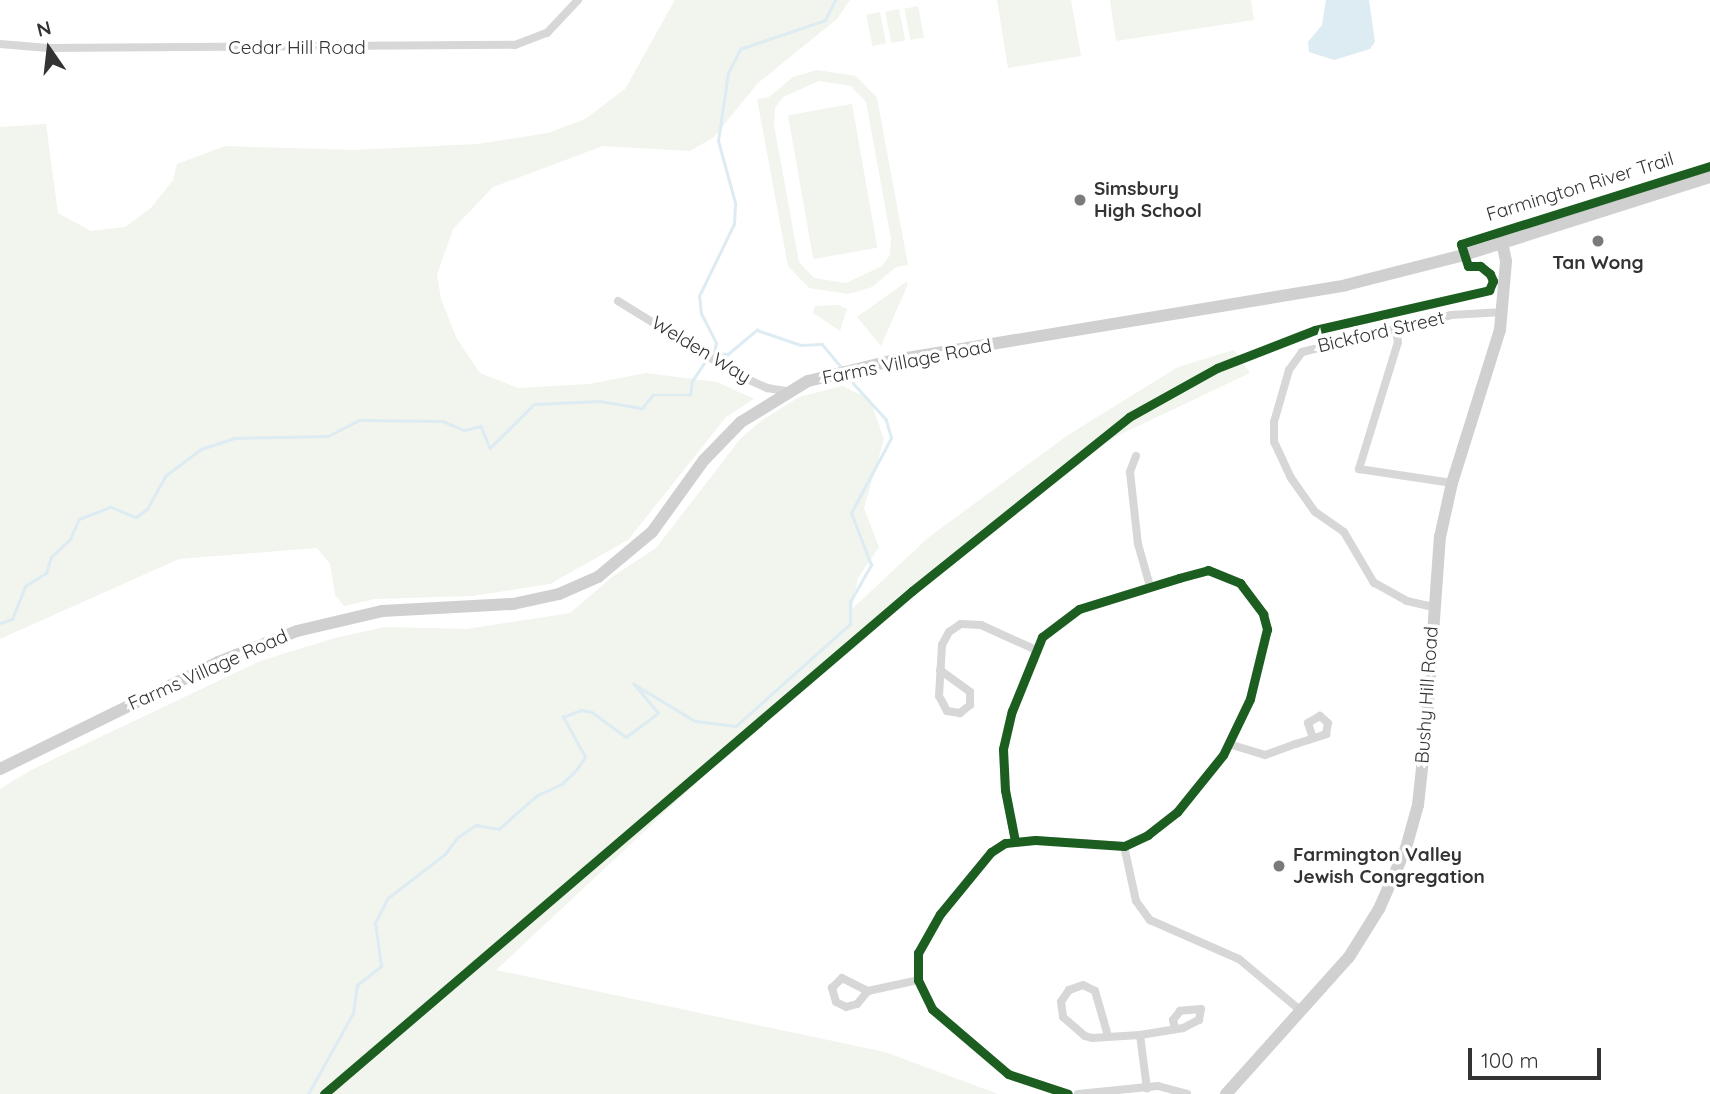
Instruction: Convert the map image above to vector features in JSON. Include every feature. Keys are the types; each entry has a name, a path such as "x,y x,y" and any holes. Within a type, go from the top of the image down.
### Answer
{"main road":[{"name":"Farms Village Road","path":"0,769 218,662 297,631 382,611 513,604 559,594 598,578 648,538 726,436 786,391 839,372 1346,285 1502,242 1710,177"},
{"name":"Bushy Hill Road","path":"1226,1094 1349,957 1379,909 1406,848 1421,780 1433,607 1452,483 1503,312 1506,261 1502,242"}],"street":[{"name":"Cedar Hill Road","path":"0,44 48,48 515,45 547,33 578,0"},
{"name":"Welden Way","path":"618,301 708,356 767,388 786,391"},
{"name":"Bickford Street","path":"1433,607 1407,601 1374,583 1344,532 1315,512 1291,478 1274,442 1275,422 1296,357 1327,343 1396,331 1451,315 1503,312"},
{"path":"1396,331 1398,342 1359,469 1452,483"},
{"path":"1136,456 1130,472 1138,544 1150,586"},
{"path":"1015,841 1005,790 1003,749 1034,649 1065,616 1150,586 1208,570 1240,583 1264,614 1267,629 1250,699 1229,744 1177,812 1148,835 1124,846 1015,841 991,852 940,914 918,953 918,980 932,1009 985,1059 1027,1083 1068,1094"},
{"path":"940,670 967,687 971,699 967,710 954,714 941,704 940,670 945,638 961,624 993,628 1034,649"},
{"path":"1229,744 1265,755 1313,738"},
{"path":"1124,846 1136,901 1150,920 1235,956 1300,1010"},
{"path":"868,991 849,978 838,980 832,988 836,1002 846,1007 856,1004 868,991 918,980"},
{"path":"1108,1035 1095,991 1083,985 1069,990 1060,1009 1069,1025 1092,1038 1140,1035 1175,1029"},
{"path":"1140,1035 1149,1091"},
{"path":"1078,1094 1149,1091 1158,1086 1187,1094"}],"shaded area":[{"path":"675,0 850,0 837,19 758,83 714,137 690,151 603,146 493,187 453,229 437,275 441,299 457,339 480,373 518,388 589,384 646,373 717,382 754,399 726,417 628,540 550,584 472,596 375,599 344,606 335,595 330,564 317,548 179,559 0,639 0,127 46,124 58,213 91,231 125,227 151,208 173,180 177,164 225,146 355,150 477,144 548,133 585,119 625,89"},
{"path":"997,0 1071,0 1081,56 1008,68"},
{"path":"1110,0 1251,0 1254,20 1116,41"},
{"path":"1326,0 1369,0 1375,42 1370,49 1334,60 1309,52 1308,42 1322,25"},
{"path":"918,6 924,37 910,40 904,9"},
{"path":"899,9 905,40 891,43 885,12"},
{"path":"880,12 886,43 872,46 866,15"},
{"path":"817,70 856,76 877,98 908,265 896,267 872,287 848,294 809,288 788,266 757,99 769,97 793,77","holes":["819,81 851,86 866,102 891,239 890,255 882,266 846,283 814,278 799,262 774,125 775,108 783,97"]},
{"path":"852,104 877,248 813,259 788,115"},
{"path":"906,282 908,284 881,346 857,317"},
{"path":"838,305 847,309 840,331 813,313 815,306"},
{"path":"1234,350 1250,373 1079,454 1047,476 768,716 496,970 885,1052 998,1094 0,1094 0,789 31,770 260,661 335,638 385,627 467,629 570,613 612,577 656,548 741,438 761,421 799,397 842,386 870,399 884,439 864,508 879,547 858,578 852,609 929,537 1068,435 1178,367"}],"waterway":[{"path":"714,353 716,343 701,314 699,296 734,224 735,203 718,141 728,73 740,49 825,20 835,0"},
{"path":"714,353 728,354 757,330 801,345 822,344 842,368"},
{"path":"0,623 12,619 25,586 46,573 51,557 70,539 79,519 111,507 136,517 147,509 165,476 201,449 234,438 328,436 360,420 442,421 464,430 481,426 490,448 534,404 600,401 642,408 653,395 690,395 692,381 706,360"},
{"path":"308,1094 353,1013 357,985 381,966 375,923 388,898 445,854 458,837 476,825 499,829 536,796 562,784 577,769 585,757 563,717 581,710 592,712 626,737 658,713 634,684 695,721 736,726 850,624 850,602 871,565 851,513 891,438 886,420 847,377"}],"cycle path":[{"name":"Farmington River Trail","path":"324,1094 912,591 1129,417 1217,368 1315,330 1489,290 1493,281 1490,274 1480,266 1468,266 1461,244 1710,166"},
{"path":"1015,841 1005,790 1003,749 1012,711 1042,637 1079,609 1208,570 1240,583 1263,614 1267,629 1250,699 1223,755 1177,812 1148,835 1124,846 1035,840 1005,843 991,852 940,914 918,953 918,980 932,1009 1008,1074 1068,1094"}],"place":[{"name":"Simsbury High School","path":"1080,200"},
{"name":"Tan Wong","path":"1598,241"},
{"name":"Farmington Valley Jewish Congregation","path":"1279,866"}]}
